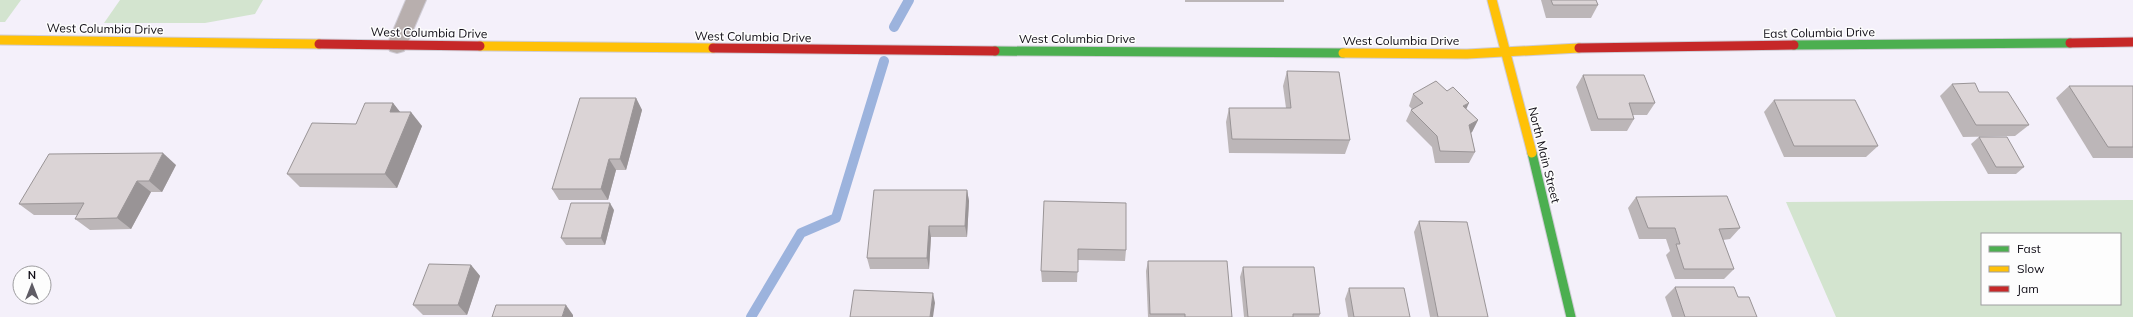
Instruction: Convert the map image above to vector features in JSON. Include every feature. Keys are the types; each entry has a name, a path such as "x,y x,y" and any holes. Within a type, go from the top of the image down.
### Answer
{"street":[{"path":"396,45 416,0"},
{"name":"North Main Street","path":"1492,0 1506,51 1571,317"},
{"name":"West Columbia Drive","path":"0,40 1013,51 1467,54 1506,51"},
{"name":"East Columbia Drive","path":"1506,51 1548,48 2133,42"}],"green space":[{"path":"0,0 21,0 5,22 0,22"},
{"path":"120,0 263,0 255,14 205,23 104,23"},
{"path":"2133,200 2133,317 1836,317 1786,202"}],"building":[{"path":"1551,0 1596,0 1598,5 1553,5"},
{"path":"1287,71 1339,72 1350,140 1232,139 1229,108 1291,108"},
{"path":"1583,75 1644,75 1655,103 1629,103 1634,119 1598,119"},
{"path":"1436,81 1447,91 1453,87 1469,103 1463,106 1478,120 1469,125 1475,152 1440,151 1437,136 1411,110 1423,103 1413,94"},
{"path":"1975,83 1979,92 2008,92 2029,125 1976,125 1952,84"},
{"path":"2069,86 2133,86 2133,147 2108,147"},
{"path":"580,98 636,98 620,159 609,159 601,189 552,189"},
{"path":"1774,100 1855,100 1878,146 1794,146"},
{"path":"365,103 393,103 390,112 411,112 385,174 287,174 312,123 356,124"},
{"path":"1979,137 2007,137 2024,167 1996,167"},
{"path":"163,153 149,181 137,181 117,218 75,219 84,203 19,204 49,154"},
{"path":"874,190 967,190 965,226 929,226 927,258 867,258"},
{"path":"1727,196 1740,228 1719,229 1734,269 1684,269 1676,244 1680,244 1675,228 1648,228 1636,197"},
{"path":"1044,201 1126,203 1126,250 1078,249 1078,272 1041,271"},
{"path":"571,203 610,203 601,238 561,238"},
{"path":"1419,221 1467,222 1488,317 1438,317"},
{"path":"1148,261 1227,261 1232,317 1185,317 1185,314 1150,314"},
{"path":"429,264 471,265 458,305 413,305"},
{"path":"1243,267 1314,267 1320,314 1293,314 1293,317 1248,317"},
{"path":"1675,287 1734,287 1738,297 1749,297 1757,317 1685,317"},
{"path":"1349,288 1404,288 1410,317 1354,317"},
{"path":"854,290 933,293 930,317 850,317"},
{"path":"496,305 566,305 562,317 492,317"}],"waterway":[{"path":"894,27 909,0"},
{"path":"751,317 801,233 836,218 884,61"}],"traffic: fast":[{"path":"1794,45 2070,43"},
{"path":"995,51 1343,53"},
{"path":"1532,153 1571,317"}],"traffic: slow":[{"path":"1492,0 1532,153"},
{"path":"0,40 319,44"},
{"path":"480,46 713,48"},
{"path":"1343,53 1467,54 1579,48"}],"traffic: jam":[{"path":"2070,43 2133,42"},
{"path":"319,44 480,46"},
{"path":"1579,48 1794,45"},
{"path":"713,48 995,51"}]}
